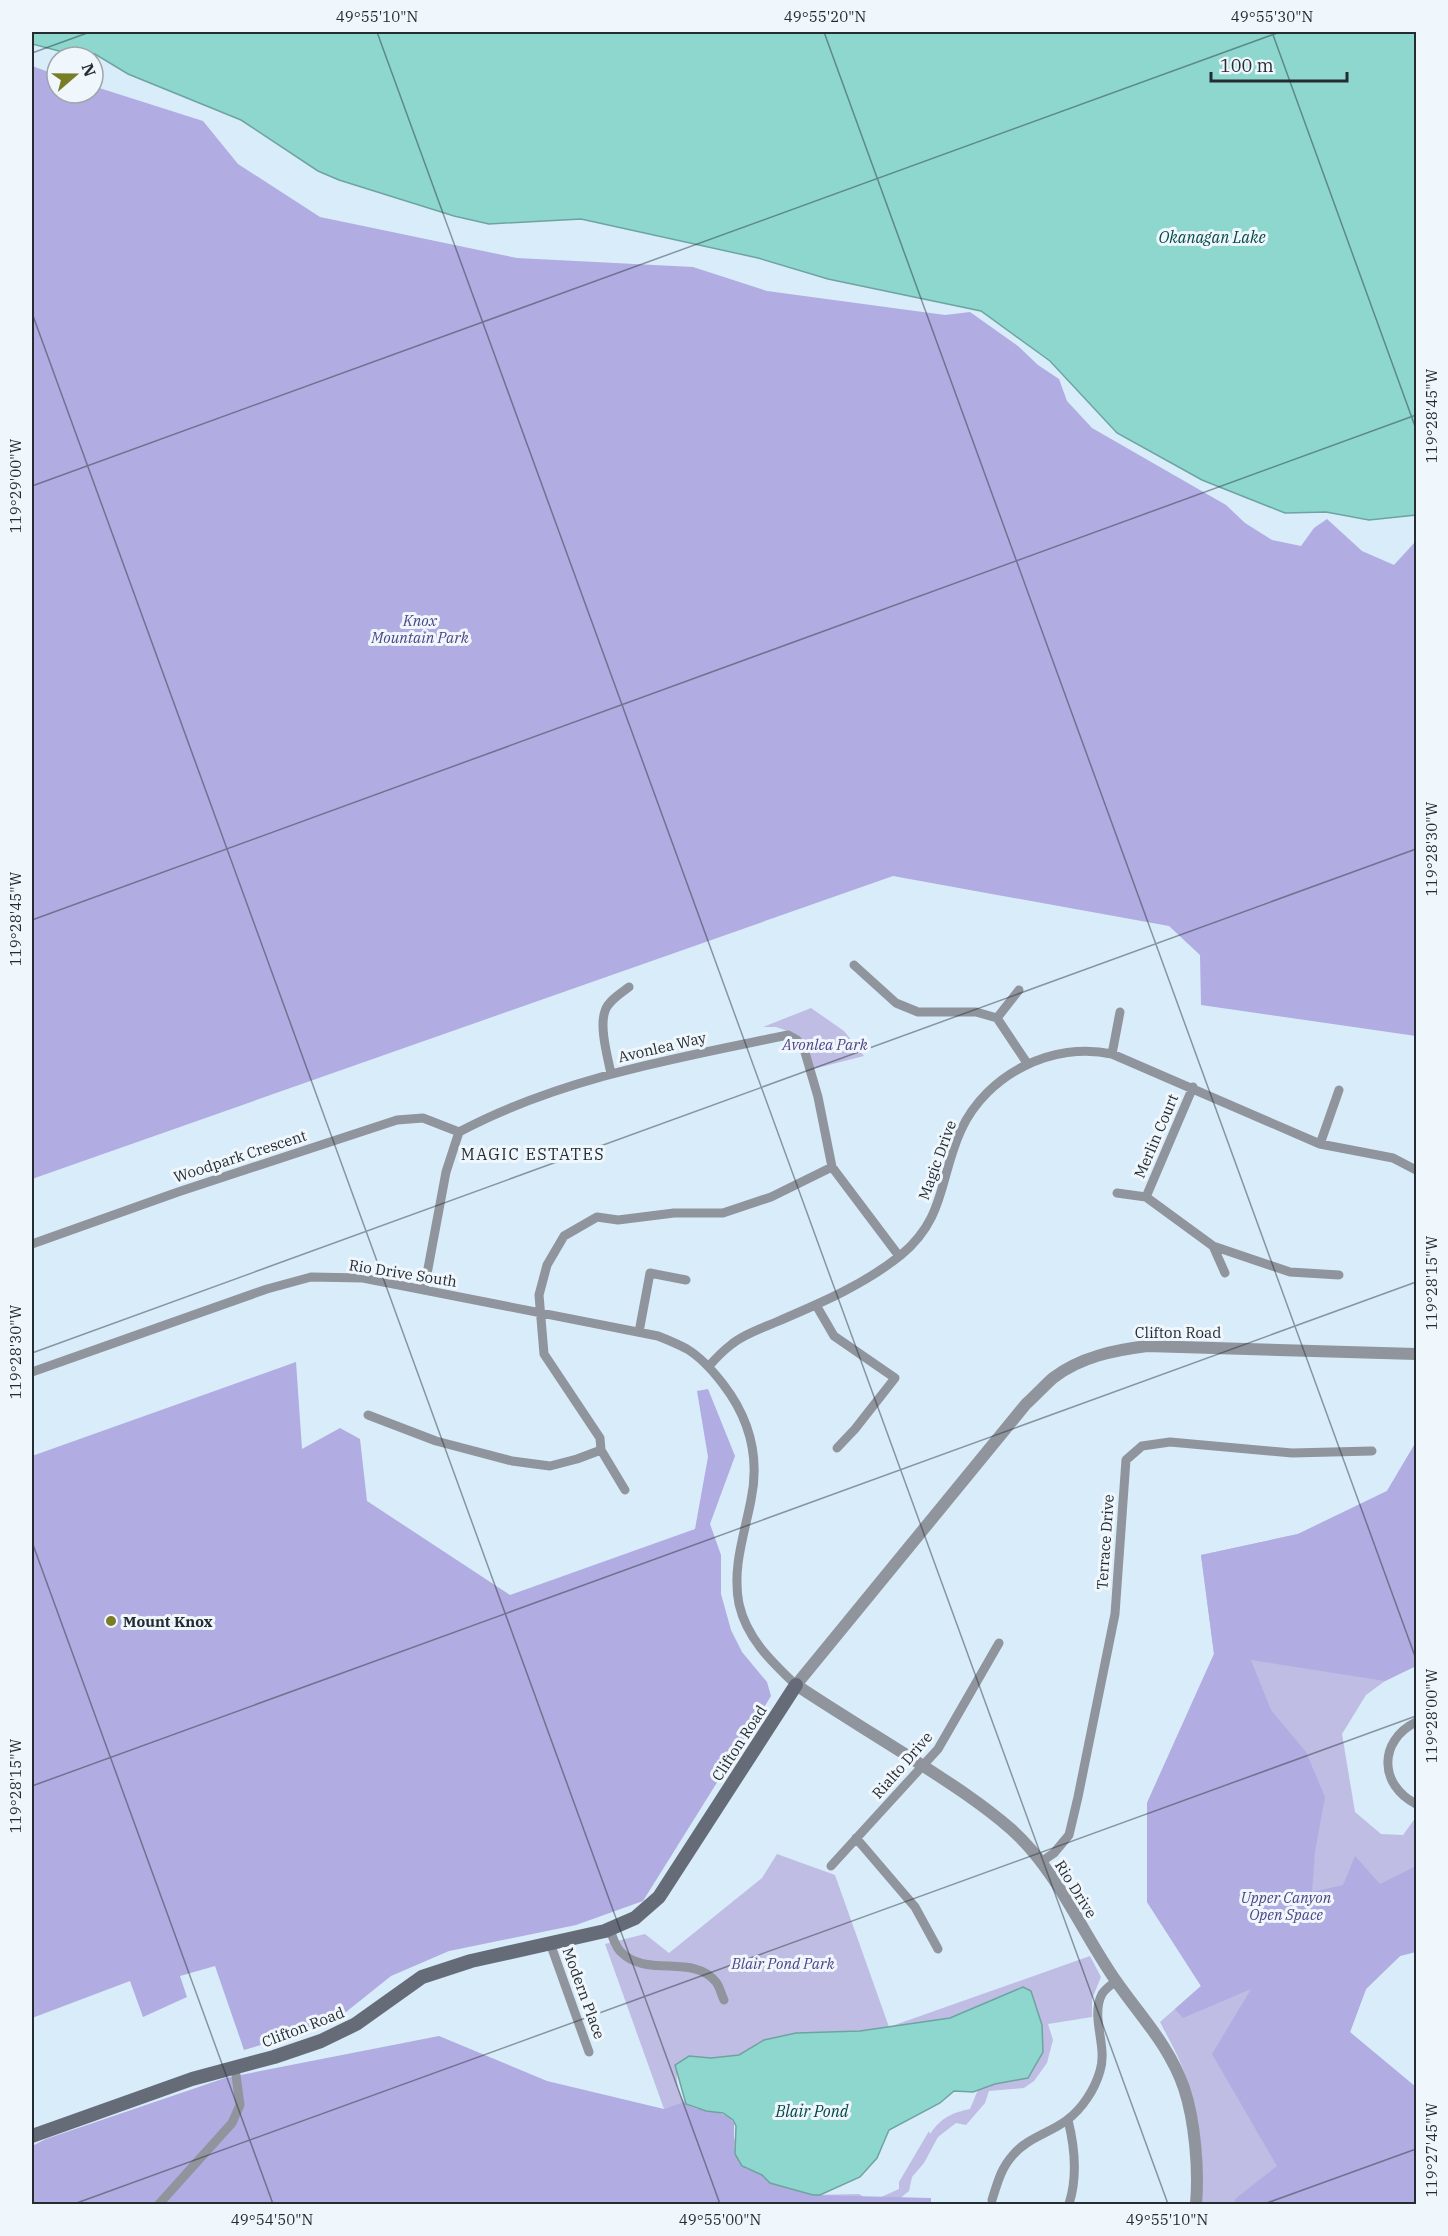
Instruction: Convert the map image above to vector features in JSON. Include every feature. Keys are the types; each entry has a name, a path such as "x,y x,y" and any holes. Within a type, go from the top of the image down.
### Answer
{"main road":[{"name":"Clifton Road","path":"32,2136 192,2079 236,2068 321,2041 356,2024 422,1977 471,1961 609,1929 635,1918 658,1897 796,1685"}],"street":[{"path":"854,965 896,1003 918,1012 976,1012 997,1018 1027,1063"},
{"path":"610,1074 603,1035 605,1011 618,994 629,987"},
{"path":"997,1018 1019,990"},
{"path":"1112,1054 1120,1012"},
{"name":"Avonlea Way","path":"459,1132 493,1114 610,1074 788,1035 797,1040 804,1049 818,1097 832,1167 899,1256"},
{"name":"Magic Drive","path":"709,1366 734,1342 816,1305 868,1278 918,1240 932,1218 961,1130 978,1102 1005,1078 1027,1063 1062,1053 1093,1051 1112,1054 1193,1087 1320,1144 1393,1158 1416,1170"},
{"name":"Merlin Court","path":"1146,1197 1193,1087"},
{"path":"1320,1144 1339,1090"},
{"name":"Woodpark Crescent","path":"32,1244 178,1192 397,1120 423,1118 459,1132"},
{"path":"424,1290 446,1172 459,1132"},
{"path":"625,1490 601,1450 600,1438 544,1354 539,1295 547,1265 564,1236 597,1217 618,1220 674,1213 723,1213 771,1197 832,1167"},
{"name":"Merlin Court","path":"1117,1193 1146,1197 1213,1246 1290,1272 1340,1275"},
{"name":"Merlin Court","path":"1213,1246 1225,1273"},
{"path":"639,1332 650,1273 686,1280"},
{"name":"Rio Drive South","path":"32,1372 267,1289 312,1277 363,1278 658,1336 687,1349 709,1366 734,1399 744,1417 753,1443 755,1467 751,1497 737,1557 736,1580 740,1606 751,1635 766,1656 796,1685"},
{"path":"816,1305 834,1336 895,1378 837,1448"},
{"name":"Clifton Road","path":"796,1685 1026,1404 1055,1377 1085,1360 1116,1350 1147,1346 1416,1354"},
{"path":"368,1415 436,1441 512,1461 550,1466 601,1450"},
{"name":"Terrace Drive","path":"1041,1862 1054,1853 1069,1835 1078,1797 1115,1614 1126,1460 1142,1446 1170,1442 1292,1453 1372,1451"},
{"name":"Rialto Drive","path":"831,1866 924,1767 938,1749 999,1643"},
{"name":"Rio Drive","path":"796,1685 992,1813 1013,1831 1041,1862 1116,1981 1155,2030 1184,2088 1195,2152 1196,2205"},
{"path":"1416,1722 1402,1732 1392,1744 1388,1759 1389,1772 1395,1788 1416,1804"},
{"path":"856,1838 915,1907 938,1949"},
{"path":"609,1929 618,1949 632,1961 648,1966 683,1967 705,1973 716,1983 724,2000"},
{"name":"Modern Place","path":"550,1943 589,2052"},
{"path":"992,2200 1000,2175 1013,2155 1025,2144 1068,2120 1086,2100 1101,2070 1102,2044 1097,2007 1103,1992 1116,1981"},
{"path":"159,2205 232,2123 240,2105 236,2068"},
{"path":"1068,2120 1074,2144 1075,2186 1069,2205"}],"green space":[{"name":"Knox Mountain Park","path":"32,66 45,71 45,105 105,105 105,90 203,121 238,164 320,217 517,258 693,267 767,291 945,315 970,312 1059,379 1067,401 1092,428 1226,505 1245,523 1272,540 1301,546 1314,528 1327,519 1362,551 1394,565 1415,542 1416,536 1416,1036 1201,1005 1200,955 1169,926 893,876 32,1179"},
{"name":"Avonlea Park","path":"811,1008 844,1031 864,1056 809,1070 793,1033 776,1027 763,1027"},
{"path":"296,1362 302,1449 340,1428 360,1439 367,1501 510,1595 695,1529 708,1457 697,1391 708,1389 735,1456 710,1524 721,1555 721,1594 731,1630 742,1652 767,1682 771,1696 643,1901 576,1925 449,1951 391,1976 331,2024 244,2050 215,1966 180,1976 187,1997 143,2017 130,1981 32,2018 32,1456"},
{"name":"Upper Canyon Open Space","path":"1416,1442 1416,1666 1385,1681 1366,1695 1342,1734 1355,1812 1381,1834 1403,1835 1416,1817 1416,1947 1400,1956 1366,1989 1350,2032 1394,2093 1416,2204 1201,2204 1201,2151 1192,2097 1181,2064 1160,2022 1201,1986 1147,1902 1147,1803 1214,1654 1201,1555 1298,1534 1387,1491"},
{"name":"Upper Canyon Open Space","path":"1416,1442 1416,1666 1385,1681 1251,1660 1271,1710 1306,1752 1325,1797 1315,1852 1312,1892 1343,1885 1355,1856 1380,1884 1416,1866 1416,1952 1400,1956 1366,1989 1350,2032 1416,2087 1416,2204 1234,2204 1235,2199 1277,2166 1212,2054 1251,1989 1183,2018 1175,2009 1201,1986 1147,1902 1147,1803 1214,1654 1201,1555 1298,1534 1387,1491"},
{"name":"Blair Pond Park","path":"777,1854 835,1875 889,2027 1090,1956 1101,1977 1092,1999 1092,2017 1048,2024 1053,2040 1047,2063 1034,2081 1024,2088 989,2091 985,2103 966,2125 956,2123 938,2137 924,2163 912,2177 909,2191 893,2204 400,2204 664,2109 605,1944 645,1934 669,1953 762,1878","holes":["769,2050 980,2085 970,2109 947,2117 930,2134 929,2131 899,2182 899,2189 879,2198 868,2199 859,2194 813,2195 686,2104 679,2091 677,2076 678,2067"]},
{"path":"439,2036 547,2081 664,2109 684,2102 696,2108 724,2114 734,2123 734,2149 746,2169 762,2175 768,2182 813,2195 931,2198 931,2204 32,2204 32,2146 46,2139 225,2078"}],"water":[{"name":"Okanagan Lake","path":"32,32 1416,32 1416,515 1369,520 1326,512 1285,513 1202,480 1117,433 1050,361 981,311 828,279 758,258 581,219 489,224 454,216 339,180 318,171 241,120 128,74 105,60 105,45 45,45 45,47 32,44"},
{"name":"Blair Pond","path":"1023,1987 1031,1991 1042,2025 1043,2052 1028,2078 995,2084 973,2092 954,2091 940,2103 889,2130 877,2158 860,2177 820,2195 770,2183 762,2175 742,2166 735,2154 736,2126 733,2120 723,2113 706,2111 686,2104 675,2065 689,2056 711,2058 739,2055 764,2040 796,2033 860,2031 950,2018"}],"place":[{"name":"Mount Knox","path":"111,1621"}],"district":[{"name":"MAGIC ESTATES","path":"533,1154"}]}
